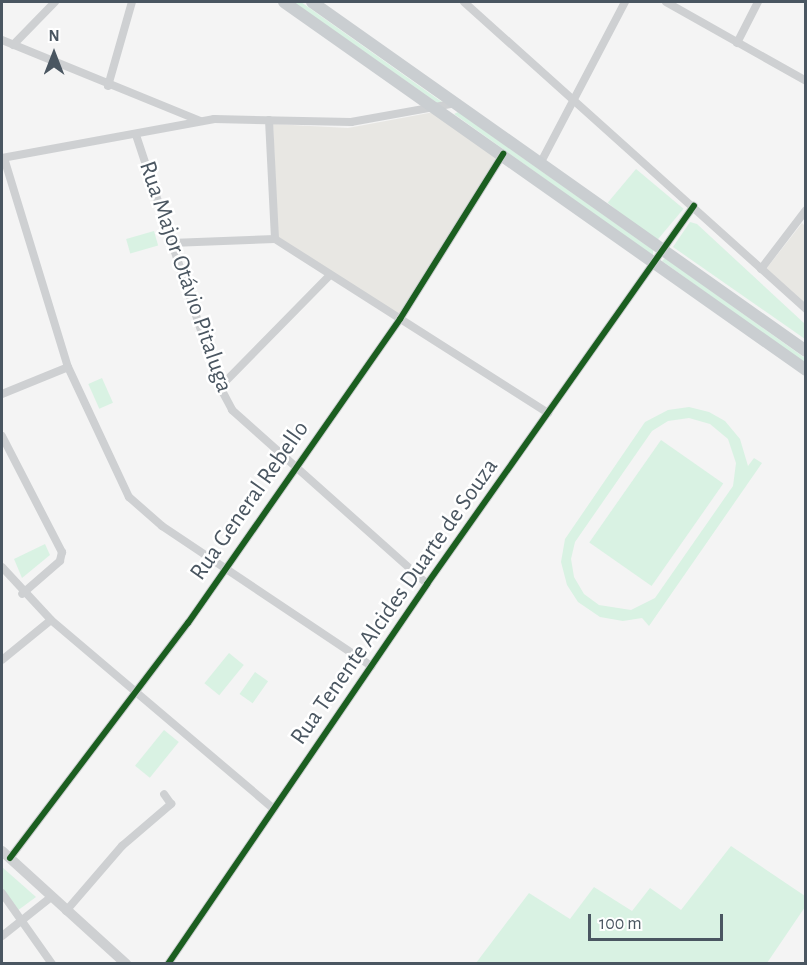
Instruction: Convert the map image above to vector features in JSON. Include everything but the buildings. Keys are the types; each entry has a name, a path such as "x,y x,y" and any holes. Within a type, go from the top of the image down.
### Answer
{"main road":[{"path":"284,2 503,154 806,370"},
{"path":"312,2 459,102 806,351"}],"street":[{"path":"13,45 55,2"},
{"path":"108,86 132,2"},
{"path":"464,2 694,206 806,309"},
{"path":"541,162 625,2"},
{"path":"666,2 806,81"},
{"path":"736,43 758,2"},
{"path":"2,40 108,86 201,122"},
{"path":"371,666 225,569 129,497 68,368 3,158 201,122 269,120 351,122 459,102"},
{"path":"269,120 275,239"},
{"name":"Rua Major Otávio Pitaluga","path":"136,135 219,387 232,410 427,585"},
{"name":"Rua General Rebello","path":"6,854 138,691 225,569 400,319 503,154"},
{"name":"Rua Tenente Alcides Duarte de Souza","path":"168,963 652,261 694,206"},
{"path":"761,269 803,220 806,210"},
{"path":"171,243 275,239 548,413"},
{"path":"219,387 330,275"},
{"path":"2,394 68,368"},
{"path":"2,436 62,552 60,561 22,594"},
{"path":"2,567 22,594 51,620 138,691 274,809"},
{"path":"2,660 51,620"},
{"path":"66,911 122,846 171,804 164,794"},
{"path":"6,854 66,911 126,963"},
{"path":"2,893 52,963"},
{"path":"2,936 51,897"}],"shaded area":[{"path":"434,112 500,154 399,315 278,237 273,124 348,128"},
{"path":"802,223 805,226 805,306 766,269"}],"green space":[{"path":"293,2 301,2 442,102 439,104"},
{"path":"458,112 653,250 653,256 454,114"},
{"path":"636,169 683,209 655,243 608,203"},
{"path":"690,222 697,224 805,324 805,339 673,247"},
{"path":"154,231 158,245 130,253 126,239"},
{"path":"665,258 805,358 805,364 662,261"},
{"path":"102,378 113,403 99,409 88,384"},
{"path":"689,407 709,412 725,421 740,439 748,466 754,458 762,463 649,626 642,618 623,621 600,617 578,602 567,585 561,562 565,539 645,422 668,410","holes":["689,418 710,424 728,439 736,463 733,486 655,598 631,610 599,605 584,594 574,577 571,559 575,542 652,431 668,421"]},
{"path":"661,440 723,484 652,586 589,542"},
{"path":"45,544 50,555 22,578 14,559"},
{"path":"229,653 244,665 219,695 204,683"},
{"path":"255,672 268,681 253,703 240,694"},
{"path":"164,730 179,742 150,778 135,766"},
{"path":"731,846 805,896 805,907 767,963 476,963 529,893 570,919 594,887 632,911 650,888 681,910"},
{"path":"2,867 36,897 17,911 2,890"}],"cycle path":[{"path":"10,858 188,623 400,319 503,154"},
{"path":"168,964 427,584 694,206"}]}
